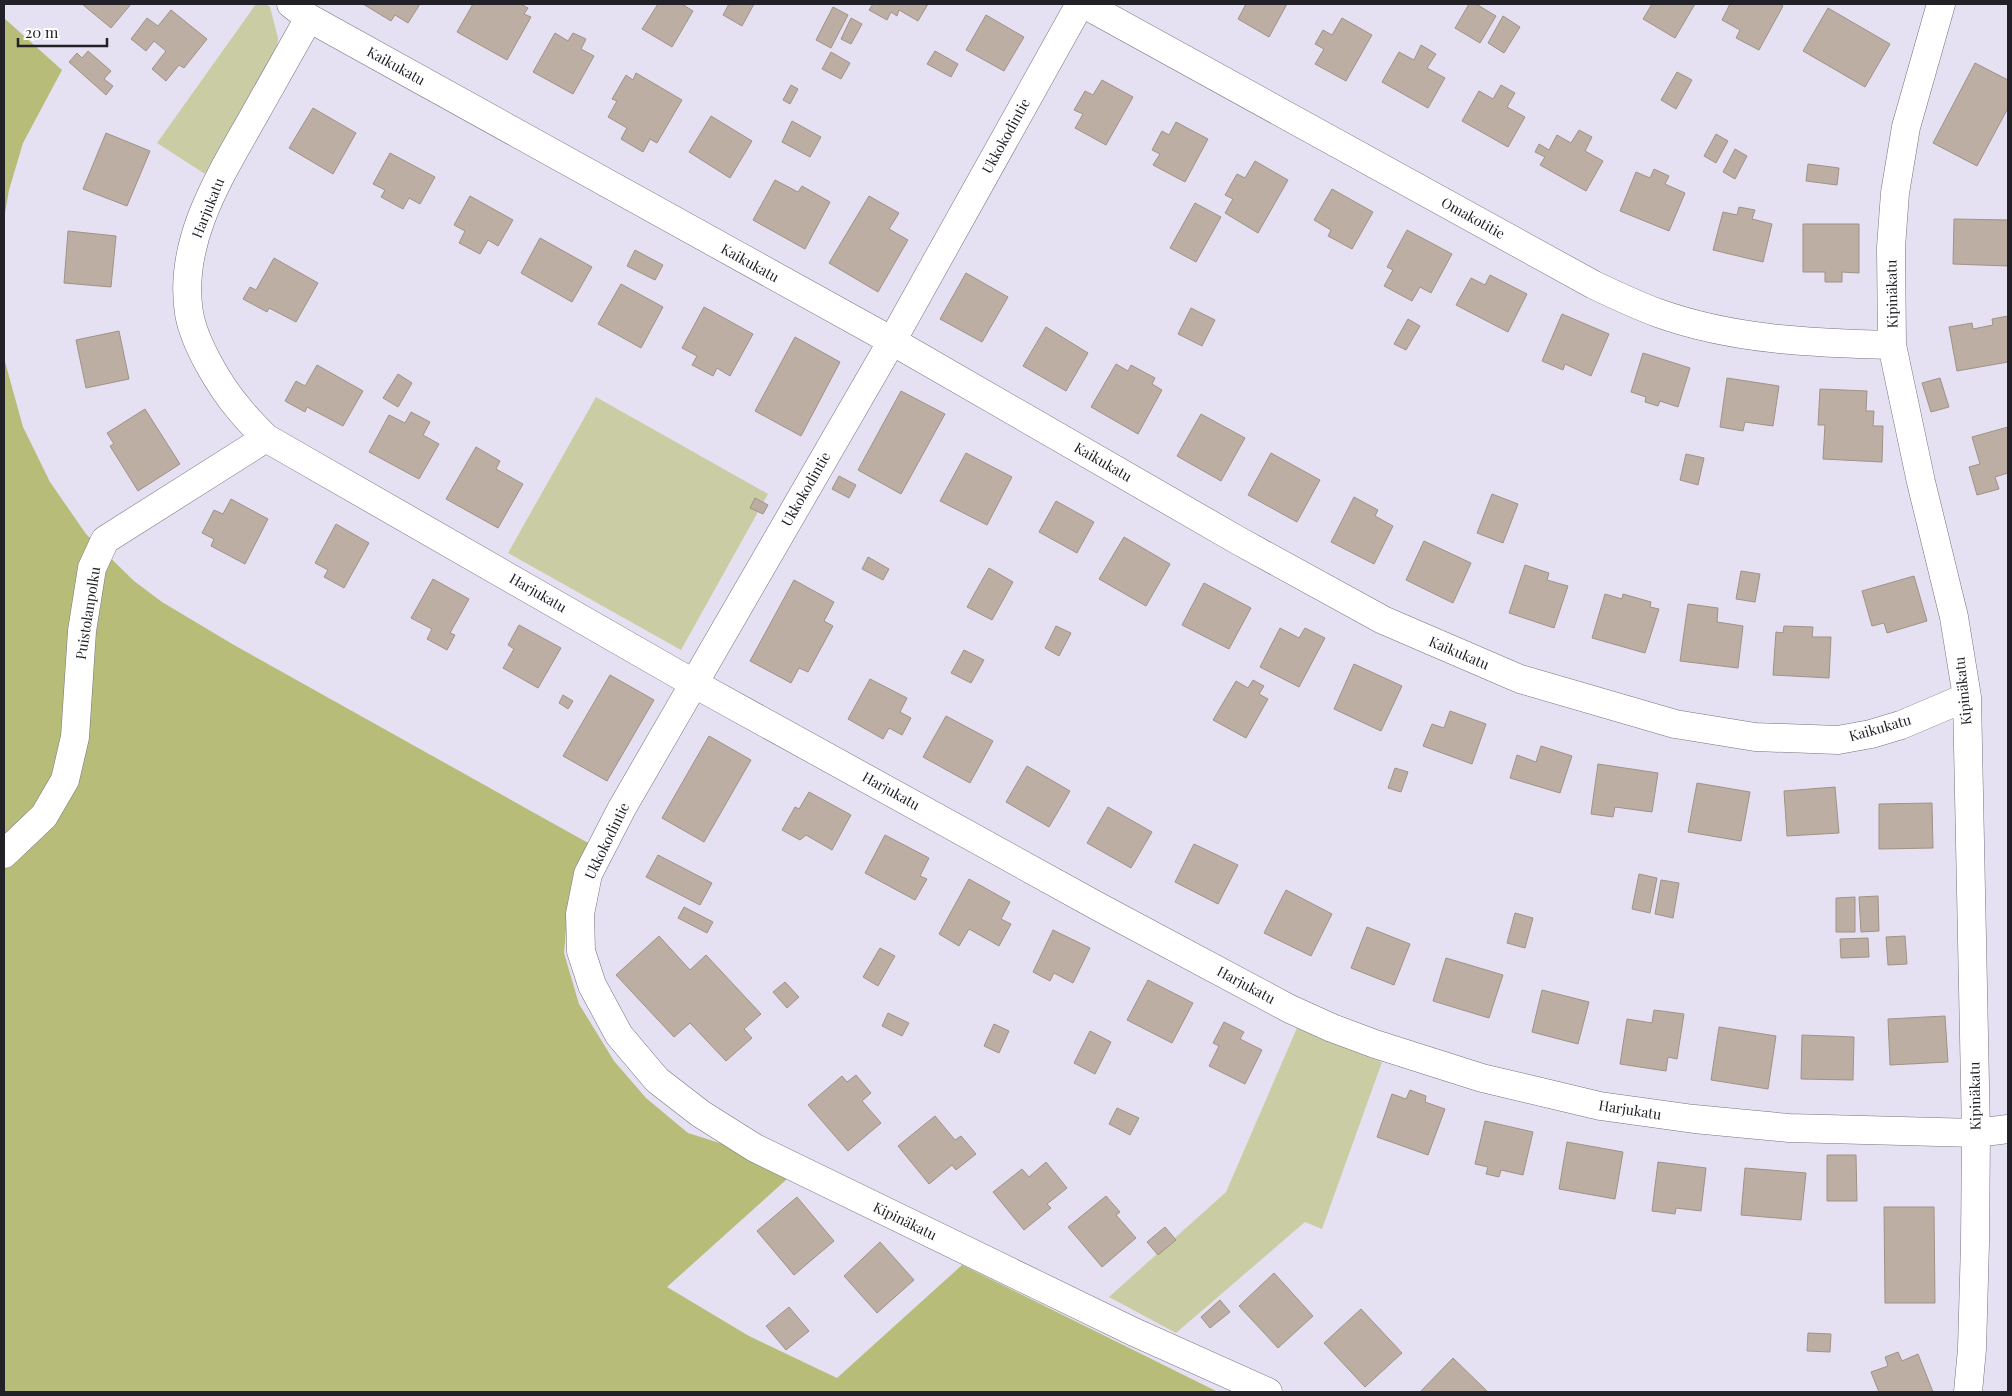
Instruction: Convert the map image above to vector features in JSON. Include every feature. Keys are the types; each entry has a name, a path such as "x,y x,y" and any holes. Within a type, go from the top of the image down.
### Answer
{"street":[{"name":"Ukkokodintie","path":"592,985 581,951 580,914 588,874 610,831 694,683 892,341 1082,4"},
{"name":"Omakotitie","path":"1082,4 1594,285 1658,313 1725,332 1809,343 1892,345"},
{"name":"Kipinäkatu","path":"1941,4 1905,133 1895,193 1891,247 1892,345 1917,464 1954,617 1967,697 1976,1133 1972,1349 1968,1392"},
{"name":"Kaikukatu","path":"300,11 892,341 1240,541 1383,620 1520,679 1675,724 1755,737 1838,740 1871,734 1901,725 1967,697"},
{"name":"Harjukatu","path":"300,11 217,181 196,231 188,285 189,314 198,341 217,376 239,410 266,438 694,683 1099,907 1290,1009 1332,1028 1375,1044 1482,1078 1600,1106 1694,1119 1789,1128 1976,1133 2008,1129"},
{"name":"Puistolanpolku","path":"4,854 44,816 65,780 75,737 82,631 92,568 105,540 266,438"},
{"name":"Kipinäkatu","path":"592,985 619,1035 657,1080 700,1114 755,1148 1134,1332 1268,1392"}],"green space":[{"path":"256,4 266,4 270,7 278,38 276,60 205,174 157,143"},
{"path":"4,18 62,70 23,143 9,190 4,219"},
{"path":"4,358 23,427 50,482 86,534 134,581 162,602 234,645 590,844 577,870 569,896 564,953 579,1004 614,1061 646,1098 688,1133 729,1146 787,1179 667,1287 749,1336 837,1378 962,1265 1218,1392 4,1392"},
{"path":"596,397 768,494 681,650 508,553"},
{"path":"1297,1028 1382,1062 1322,1229 1305,1222 1176,1333 1109,1297 1226,1192"}],"building":[{"path":"82,4 131,4 111,28"},
{"path":"363,4 420,4 408,23 395,15 391,21"},
{"path":"473,4 520,4 528,8 524,14 531,17 507,60 457,32"},
{"path":"658,4 682,4 693,11 672,47 642,29"},
{"path":"729,4 754,4 742,26 723,15"},
{"path":"873,4 928,4 918,21 899,10 897,16 891,12 887,20 869,10"},
{"path":"1246,4 1287,4 1269,37 1238,19"},
{"path":"1469,4 1476,4 1496,16 1480,43 1455,28"},
{"path":"1652,4 1695,4 1675,38 1643,19"},
{"path":"1730,4 1779,4 1783,6 1759,50 1736,38 1740,30 1722,20"},
{"path":"833,7 848,15 831,48 816,40"},
{"path":"1828,8 1890,44 1865,87 1803,51"},
{"path":"171,10 207,39 184,68 179,65 166,81 152,69 166,51 154,41 146,51 131,39 147,18 158,26"},
{"path":"986,15 1024,37 1004,71 966,50"},
{"path":"1503,16 1520,27 1504,53 1488,43"},
{"path":"851,18 862,24 851,44 841,39"},
{"path":"1342,18 1372,35 1346,81 1315,64 1324,49 1315,44 1323,30 1332,35"},
{"path":"555,33 568,41 573,33 586,39 581,49 594,56 573,94 533,72"},
{"path":"1421,45 1436,54 1427,68 1445,78 1428,108 1382,82 1399,52 1414,60"},
{"path":"88,51 111,71 104,79 113,86 106,95 69,62 77,53 82,58"},
{"path":"935,51 958,64 951,77 927,64"},
{"path":"831,52 850,63 841,79 822,69"},
{"path":"1975,63 2008,80 2008,108 1977,166 1933,143"},
{"path":"1677,72 1692,80 1676,109 1661,100"},
{"path":"636,73 682,100 657,143 650,139 643,152 621,139 627,128 608,117 617,101 612,99 626,75 633,80"},
{"path":"1102,80 1133,97 1106,145 1075,128 1083,114 1074,110 1085,91 1093,95"},
{"path":"791,85 798,89 790,104 783,100"},
{"path":"1501,85 1515,93 1507,107 1525,117 1508,147 1462,121 1479,91 1493,99"},
{"path":"313,108 356,133 333,174 289,148"},
{"path":"711,116 752,141 730,178 689,152"},
{"path":"792,121 821,137 810,157 782,142"},
{"path":"1176,122 1208,139 1185,182 1153,165 1160,154 1152,150 1162,131 1169,135"},
{"path":"1579,130 1592,137 1585,151 1603,161 1586,191 1540,165 1545,157 1535,152 1539,144 1549,150 1557,135 1571,143"},
{"path":"106,133 150,151 127,206 83,189"},
{"path":"1716,134 1728,141 1716,163 1704,156"},
{"path":"1735,149 1747,156 1735,179 1723,172"},
{"path":"390,153 435,177 420,204 409,198 403,209 381,197 385,190 373,184"},
{"path":"1255,161 1288,180 1258,233 1225,213 1233,199 1225,195 1237,174 1245,178"},
{"path":"1808,164 1839,168 1837,185 1806,181"},
{"path":"1654,169 1669,176 1665,184 1685,193 1669,231 1620,211 1636,172 1650,178"},
{"path":"775,180 798,192 802,186 830,202 805,249 753,220"},
{"path":"1332,189 1373,212 1352,249 1328,236 1331,230 1314,220"},
{"path":"470,196 513,220 498,246 488,240 480,254 459,243 465,231 454,225"},
{"path":"869,196 899,213 889,229 908,240 878,292 829,263"},
{"path":"1195,203 1221,217 1196,262 1170,248"},
{"path":"1739,207 1755,210 1752,219 1772,224 1763,262 1713,250 1723,212 1737,215"},
{"path":"1954,219 2008,220 2008,266 1953,264"},
{"path":"1803,224 1859,224 1859,273 1842,272 1842,282 1825,282 1825,272 1803,272"},
{"path":"1407,230 1452,254 1431,293 1420,287 1412,301 1384,286 1393,270 1387,267"},
{"path":"68,231 116,236 111,287 64,283"},
{"path":"540,238 592,267 572,302 521,273"},
{"path":"635,250 663,265 655,280 627,266"},
{"path":"274,258 318,283 296,322 269,308 267,312 243,299 250,287 256,290"},
{"path":"966,273 1008,297 982,342 940,319"},
{"path":"1490,275 1527,294 1508,332 1456,305 1471,278 1485,285"},
{"path":"621,284 663,307 641,348 598,324"},
{"path":"704,307 753,334 730,376 717,368 713,376 692,365 697,356 682,348"},
{"path":"1191,308 1215,320 1202,346 1178,334"},
{"path":"1562,314 1609,334 1591,376 1565,364 1563,370 1542,361"},
{"path":"2008,316 2008,362 1957,371 1949,327 1972,323 1973,329 1993,325 1992,319"},
{"path":"1408,319 1420,326 1406,350 1394,344"},
{"path":"1046,327 1088,353 1066,391 1023,366"},
{"path":"119,331 129,379 86,388 76,340"},
{"path":"795,337 840,362 801,436 755,411"},
{"path":"1643,353 1690,368 1678,407 1660,401 1658,406 1645,402 1646,397 1631,392"},
{"path":"1116,364 1128,371 1131,365 1155,378 1152,384 1162,390 1138,434 1091,407"},
{"path":"317,365 363,391 343,426 307,407 305,412 285,401 296,381 305,386"},
{"path":"398,374 412,383 398,407 383,398"},
{"path":"1727,378 1779,386 1773,426 1745,422 1743,431 1720,427"},
{"path":"1940,378 1949,407 1931,412 1922,383"},
{"path":"1820,389 1867,391 1866,411 1874,411 1873,426 1883,426 1882,462 1823,459 1825,425 1818,425"},
{"path":"901,391 945,414 901,494 858,470"},
{"path":"145,409 180,464 138,491 110,446 114,444 107,433"},
{"path":"411,412 430,422 423,435 439,444 419,479 369,452 389,415 405,423"},
{"path":"1201,414 1245,438 1221,481 1177,456"},
{"path":"2008,427 2008,473 1995,477 1999,489 1977,495 1969,467 1980,464 1972,437"},
{"path":"476,447 500,461 496,469 523,484 498,528 446,499"},
{"path":"966,453 1012,477 987,525 940,501"},
{"path":"1271,453 1320,480 1297,522 1248,495"},
{"path":"1686,454 1704,458 1698,485 1680,480"},
{"path":"839,476 856,485 849,498 832,489"},
{"path":"1492,494 1518,504 1503,543 1477,533"},
{"path":"1354,497 1378,510 1375,516 1393,526 1374,564 1331,542"},
{"path":"755,498 768,505 763,514 750,508"},
{"path":"231,499 268,519 245,564 211,546 214,539 202,533 214,510 223,514"},
{"path":"1056,501 1094,522 1077,553 1039,532"},
{"path":"336,524 369,543 344,588 324,577 328,570 315,563"},
{"path":"1124,537 1170,564 1146,606 1099,579"},
{"path":"1424,541 1471,563 1453,603 1406,580"},
{"path":"868,557 889,569 883,580 862,569"},
{"path":"1525,565 1549,573 1547,580 1568,586 1554,628 1509,613"},
{"path":"989,568 1013,582 992,620 967,607"},
{"path":"1741,571 1760,574 1755,602 1736,599"},
{"path":"1914,576 1927,621 1887,633 1884,623 1872,626 1862,591"},
{"path":"433,579 469,599 450,633 455,635 447,650 427,639 432,629 411,618"},
{"path":"794,580 834,602 824,621 833,626 808,672 799,668 791,683 750,661"},
{"path":"1204,583 1251,608 1229,649 1182,625"},
{"path":"1605,594 1622,599 1623,594 1651,602 1650,607 1659,609 1645,653 1592,638"},
{"path":"1688,604 1718,608 1717,622 1743,626 1738,668 1680,661"},
{"path":"519,625 561,648 538,688 503,668 514,649 508,645"},
{"path":"1056,626 1071,633 1059,656 1045,648"},
{"path":"1784,626 1813,627 1812,637 1831,637 1829,678 1773,675 1776,632 1783,633"},
{"path":"1280,628 1299,638 1305,628 1325,638 1299,687 1260,667"},
{"path":"964,650 984,660 971,683 951,673"},
{"path":"1354,664 1402,686 1381,731 1334,709"},
{"path":"610,675 654,700 607,781 563,756"},
{"path":"870,679 907,698 900,712 911,718 902,735 889,728 883,739 848,719"},
{"path":"1253,680 1264,686 1259,694 1268,699 1246,738 1213,720 1236,681 1248,688"},
{"path":"563,695 573,701 568,709 559,703"},
{"path":"1450,711 1486,724 1472,764 1423,746 1432,724 1444,728"},
{"path":"946,716 993,741 970,783 923,757"},
{"path":"709,736 751,760 704,842 662,818"},
{"path":"1541,746 1572,756 1560,793 1510,778 1517,755 1536,762"},
{"path":"1598,764 1658,773 1652,812 1615,807 1613,817 1591,814"},
{"path":"1027,766 1070,791 1049,827 1006,802"},
{"path":"1395,768 1408,772 1401,792 1388,788"},
{"path":"1697,783 1750,792 1741,841 1688,832"},
{"path":"1835,787 1839,833 1787,836 1784,791"},
{"path":"809,792 851,815 832,850 806,835 800,840 782,830 795,807 799,809"},
{"path":"1932,803 1933,848 1879,849 1879,804"},
{"path":"1108,807 1152,832 1131,868 1087,843"},
{"path":"885,835 929,858 920,876 927,879 915,900 865,873"},
{"path":"1194,844 1238,865 1218,904 1175,882"},
{"path":"658,855 712,883 700,905 646,877"},
{"path":"1639,874 1657,878 1650,913 1632,909"},
{"path":"969,879 1010,902 1001,919 1011,924 999,946 969,929 959,946 939,934"},
{"path":"1661,880 1679,883 1673,918 1655,914"},
{"path":"1286,890 1332,914 1311,956 1264,933"},
{"path":"1878,896 1879,931 1861,932 1859,897"},
{"path":"1855,897 1855,932 1836,932 1836,898"},
{"path":"684,907 713,922 707,933 678,918"},
{"path":"1515,913 1533,918 1525,948 1507,943"},
{"path":"1367,927 1410,944 1394,985 1351,968"},
{"path":"1053,930 1090,948 1073,983 1054,973 1050,981 1033,972"},
{"path":"659,936 690,970 706,955 761,1014 744,1029 752,1038 726,1061 690,1023 674,1037 616,975"},
{"path":"1905,936 1907,964 1888,965 1886,937"},
{"path":"1868,938 1869,957 1841,958 1840,939"},
{"path":"880,948 895,956 878,986 863,977"},
{"path":"1446,958 1503,975 1489,1018 1433,1001"},
{"path":"1148,980 1193,1003 1172,1043 1127,1020"},
{"path":"785,982 799,997 787,1008 773,992"},
{"path":"1542,990 1589,1002 1578,1044 1532,1032"},
{"path":"1654,1010 1684,1014 1677,1059 1668,1057 1666,1071 1620,1064 1627,1019 1652,1023"},
{"path":"888,1013 909,1023 902,1036 882,1026"},
{"path":"1945,1016 1948,1062 1890,1065 1888,1019"},
{"path":"1224,1022 1244,1032 1240,1039 1262,1050 1245,1084 1209,1066 1219,1046 1213,1043"},
{"path":"994,1024 1009,1031 999,1053 984,1046"},
{"path":"1719,1027 1776,1036 1768,1089 1711,1080"},
{"path":"1090,1031 1111,1042 1095,1074 1074,1063"},
{"path":"1802,1035 1854,1037 1853,1080 1801,1079"},
{"path":"856,1075 871,1093 862,1101 881,1123 848,1151 808,1105 842,1076 847,1082"},
{"path":"1410,1090 1426,1096 1425,1102 1445,1109 1428,1155 1377,1137 1392,1094 1406,1099"},
{"path":"1117,1108 1139,1118 1130,1135 1109,1124"},
{"path":"935,1116 955,1140 961,1136 976,1154 956,1170 952,1165 929,1184 898,1146"},
{"path":"1485,1121 1533,1132 1523,1175 1501,1170 1499,1177 1486,1174 1488,1167 1475,1164"},
{"path":"1567,1142 1623,1152 1615,1199 1559,1189"},
{"path":"1827,1155 1856,1155 1857,1201 1827,1201"},
{"path":"1046,1162 1067,1188 1047,1204 1051,1208 1024,1230 993,1192 1022,1169 1029,1177"},
{"path":"1658,1162 1706,1168 1701,1211 1676,1208 1675,1214 1652,1211"},
{"path":"1745,1168 1806,1173 1801,1220 1741,1215"},
{"path":"1106,1196 1120,1212 1116,1215 1136,1238 1102,1267 1068,1227"},
{"path":"797,1197 834,1241 794,1275 757,1231"},
{"path":"1884,1207 1934,1207 1935,1303 1885,1303"},
{"path":"1165,1227 1176,1240 1158,1255 1147,1242"},
{"path":"880,1242 914,1280 877,1313 844,1276"},
{"path":"1274,1273 1313,1316 1278,1348 1239,1306"},
{"path":"1220,1300 1230,1312 1210,1328 1201,1317"},
{"path":"789,1307 809,1331 786,1350 766,1326"},
{"path":"1361,1309 1402,1353 1365,1387 1324,1343"},
{"path":"1808,1333 1831,1334 1830,1352 1807,1351"},
{"path":"1898,1352 1902,1361 1918,1354 1933,1392 1879,1392 1871,1372 1888,1366 1885,1357"},
{"path":"1453,1358 1488,1392 1420,1392"}]}
